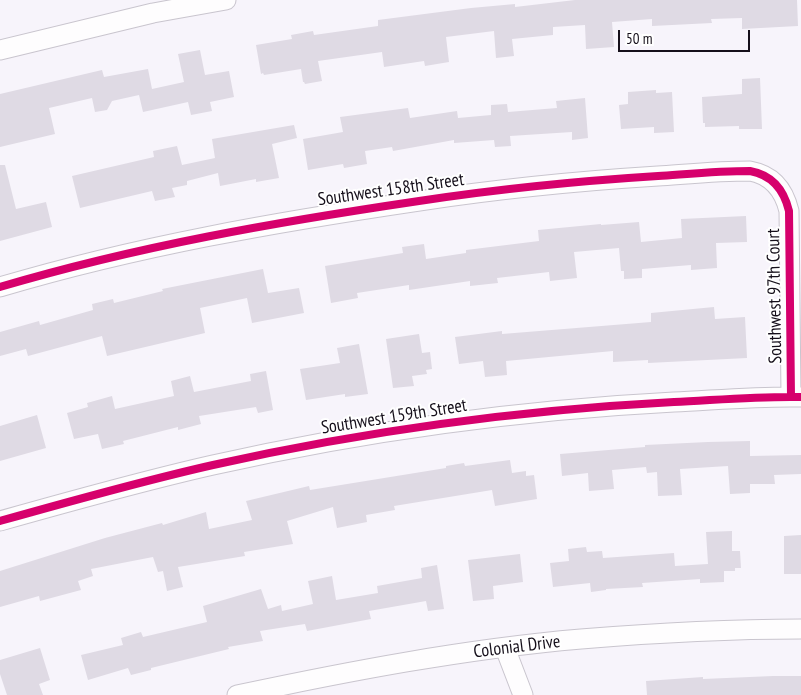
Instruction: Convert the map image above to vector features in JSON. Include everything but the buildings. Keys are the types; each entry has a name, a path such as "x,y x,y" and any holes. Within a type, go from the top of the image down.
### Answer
{"street":[{"path":"0,50 153,13 226,0"},
{"name":"Southwest 158th Street","path":"0,287 149,249 237,230 297,219 473,193 580,181 742,171 753,172 767,177 775,183 784,195"},
{"name":"Southwest 97th Court","path":"784,195 789,216 796,397"},
{"name":"Southwest 159th Street","path":"0,521 214,465 396,430 489,418 628,405 796,397"},
{"name":"Colonial Drive","path":"237,695 281,690 411,662 580,639 655,634 801,629"},
{"path":"505,648 523,695"}],"cycle path":[{"path":"0,287 52,272 156,247 366,209 538,186 628,178 750,171 765,176 776,185 784,196 789,211 791,397"},
{"path":"0,521 133,484 213,465 385,432 558,410 738,398 801,397"}]}
